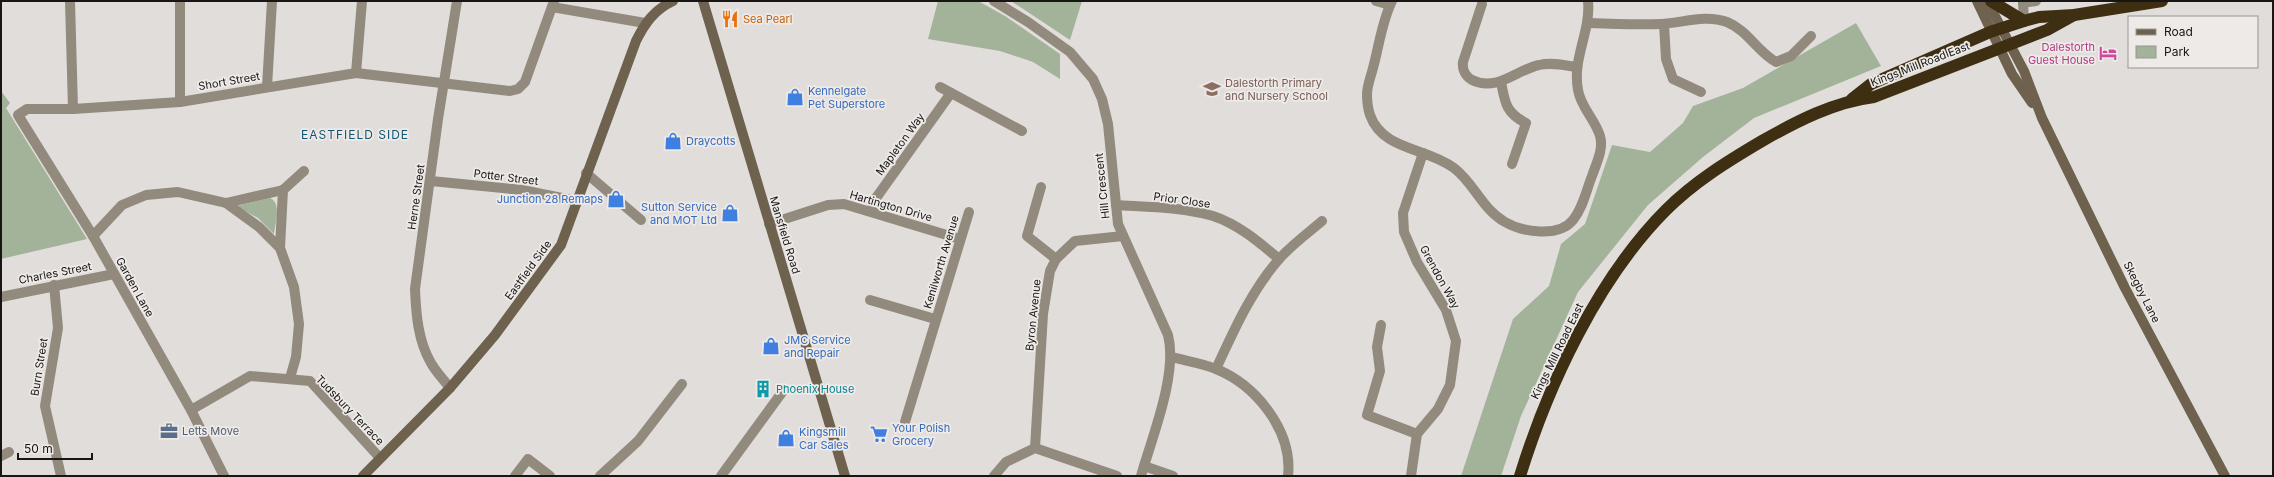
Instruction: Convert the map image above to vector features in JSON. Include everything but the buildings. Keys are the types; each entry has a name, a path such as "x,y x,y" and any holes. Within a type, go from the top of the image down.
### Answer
{"highway":[{"path":"1991,1 2024,21"},
{"path":"2074,15 2161,1"},
{"name":"Kings Mill Road East","path":"1851,100 1871,84 1996,31 2039,17 2074,15"},
{"name":"Kings Mill Road East","path":"1520,476 1539,419 1576,338 1594,305 1627,256 1666,210 1717,168 1789,126 1851,100 1874,97 2003,45 2047,30 2074,15"}],"main road":[{"name":"Eastfield Side","path":"363,476 450,388 496,335 561,245 586,173 636,41 645,23 659,7 673,1"},
{"name":"Mansfield Road","path":"703,1 845,476"},
{"path":"1977,1 1996,31"},
{"path":"1987,1 1996,31"},
{"name":"Skegby Lane","path":"1996,31 2003,45 2024,71 2042,118 2125,288 2225,476"}],"street":[{"path":"70,1 73,109"},
{"path":"180,1 180,102"},
{"path":"267,87 272,1"},
{"path":"356,73 362,1"},
{"name":"Herne Street","path":"450,388 431,364 416,317 415,289 457,1"},
{"name":"Hill Crescent","path":"994,1 1028,22 1070,52 1093,78 1102,99 1108,124 1118,224 1122,236 1168,335 1172,357 1163,402 1141,476"},
{"path":"1376,1 1391,3 1367,93 1369,113 1374,125 1382,136 1393,142 1452,166 1462,175 1487,208 1504,222 1525,231 1553,231 1571,222 1579,212 1601,148 1600,136 1584,109 1578,90 1576,67 1588,23 1588,1"},
{"path":"2024,21 2024,3 2036,1"},
{"path":"553,4 645,23"},
{"name":"Short Street","path":"18,115 27,109 73,109 180,102 356,73 510,91 518,89 525,82 553,4"},
{"path":"1482,4 1462,68 1468,78 1477,82 1501,82 1540,65 1551,63 1576,67"},
{"path":"1588,23 1664,24 1710,18 1728,22 1748,37 1767,57 1776,62 1791,56 1811,36"},
{"path":"1664,24 1666,59 1672,79 1701,92"},
{"path":"1501,82 1512,116 1526,123 1512,164"},
{"path":"940,87 1022,131"},
{"name":"Mapleton Way","path":"872,211 876,198 951,93"},
{"name":"Garden Lane","path":"18,115 93,236 191,410 224,476"},
{"name":"Grendon Way","path":"1417,434 1438,410 1450,385 1456,341 1446,310 1417,262 1404,232 1403,213 1423,153"},
{"path":"226,203 283,190 304,171"},
{"path":"586,173 641,220"},
{"name":"Potter Street","path":"430,180 522,190 577,201"},
{"path":"1042,187 1027,236 1056,259"},
{"path":"283,190 280,248 294,287 299,324 296,357 290,378"},
{"path":"93,236 122,205 146,195 178,192 226,203 259,227 280,248"},
{"name":"Hartington Drive","path":"769,224 828,205 844,204 872,211 960,239"},
{"name":"Prior Close","path":"1116,205 1166,208 1214,217 1249,235 1280,259"},
{"name":"Kenilworth Avenue","path":"905,422 935,319 969,212"},
{"path":"1216,369 1238,320 1280,259 1322,221"},
{"name":"Byron Avenue","path":"1035,448 1043,314 1050,271 1056,259 1076,241 1122,236"},
{"name":"Charles Street","path":"1,297 114,274"},
{"name":"Burn Street","path":"54,285 58,328 45,406 61,476"},
{"name":"Kenilworth Avenue","path":"870,300 935,319"},
{"path":"1382,325 1377,347 1380,371 1367,415 1417,434 1411,476"},
{"path":"1172,357 1216,369 1246,386 1270,412 1284,441 1289,468 1288,476"},
{"name":"Tudsbury Terrace","path":"191,410 250,376 290,378 310,381 380,458"},
{"path":"600,476 638,441 682,384"},
{"path":"722,476 783,391"},
{"path":"994,476 1006,462 1035,448 1117,476"},
{"path":"515,476 528,459 550,476"},
{"path":"1144,466 1173,476"}],"green space":[{"path":"938,1 978,1 1005,16 1060,54 1060,79 1033,62 1000,51 928,39"},
{"path":"1011,1 1082,1 1070,40"},
{"path":"1856,23 1881,66 1754,118 1703,157 1648,205 1578,292 1521,416 1501,476 1461,476 1513,319 1549,286 1561,244 1585,224 1612,145 1650,152 1683,123 1693,106 1743,88"},
{"path":"1,91 10,103 6,108 87,239 1,259"},
{"path":"270,198 276,204 277,209 274,234 258,218 236,206"}],"place":[{"name":"Sea Pearl","path":"730,19"},
{"name":"Dalestorth Guest House","path":"2108,53"},
{"name":"Dalestorth Primary and Nursery School","path":"1212,89"},
{"name":"Kennelgate Pet Superstore","path":"795,97"},
{"name":"Draycotts","path":"673,141"},
{"name":"Junction 28 Remaps","path":"616,199"},
{"name":"Sutton Service and MOT Ltd","path":"730,213"},
{"name":"JMC Service and Repair","path":"771,346"},
{"name":"Phoenix House","path":"763,389"},
{"name":"Letts Move","path":"169,431"},
{"name":"Your Polish Grocery","path":"879,434"},
{"name":"Kingsmill Car Sales","path":"786,438"}],"district":[{"name":"EASTFIELD SIDE","path":"355,134"}]}
